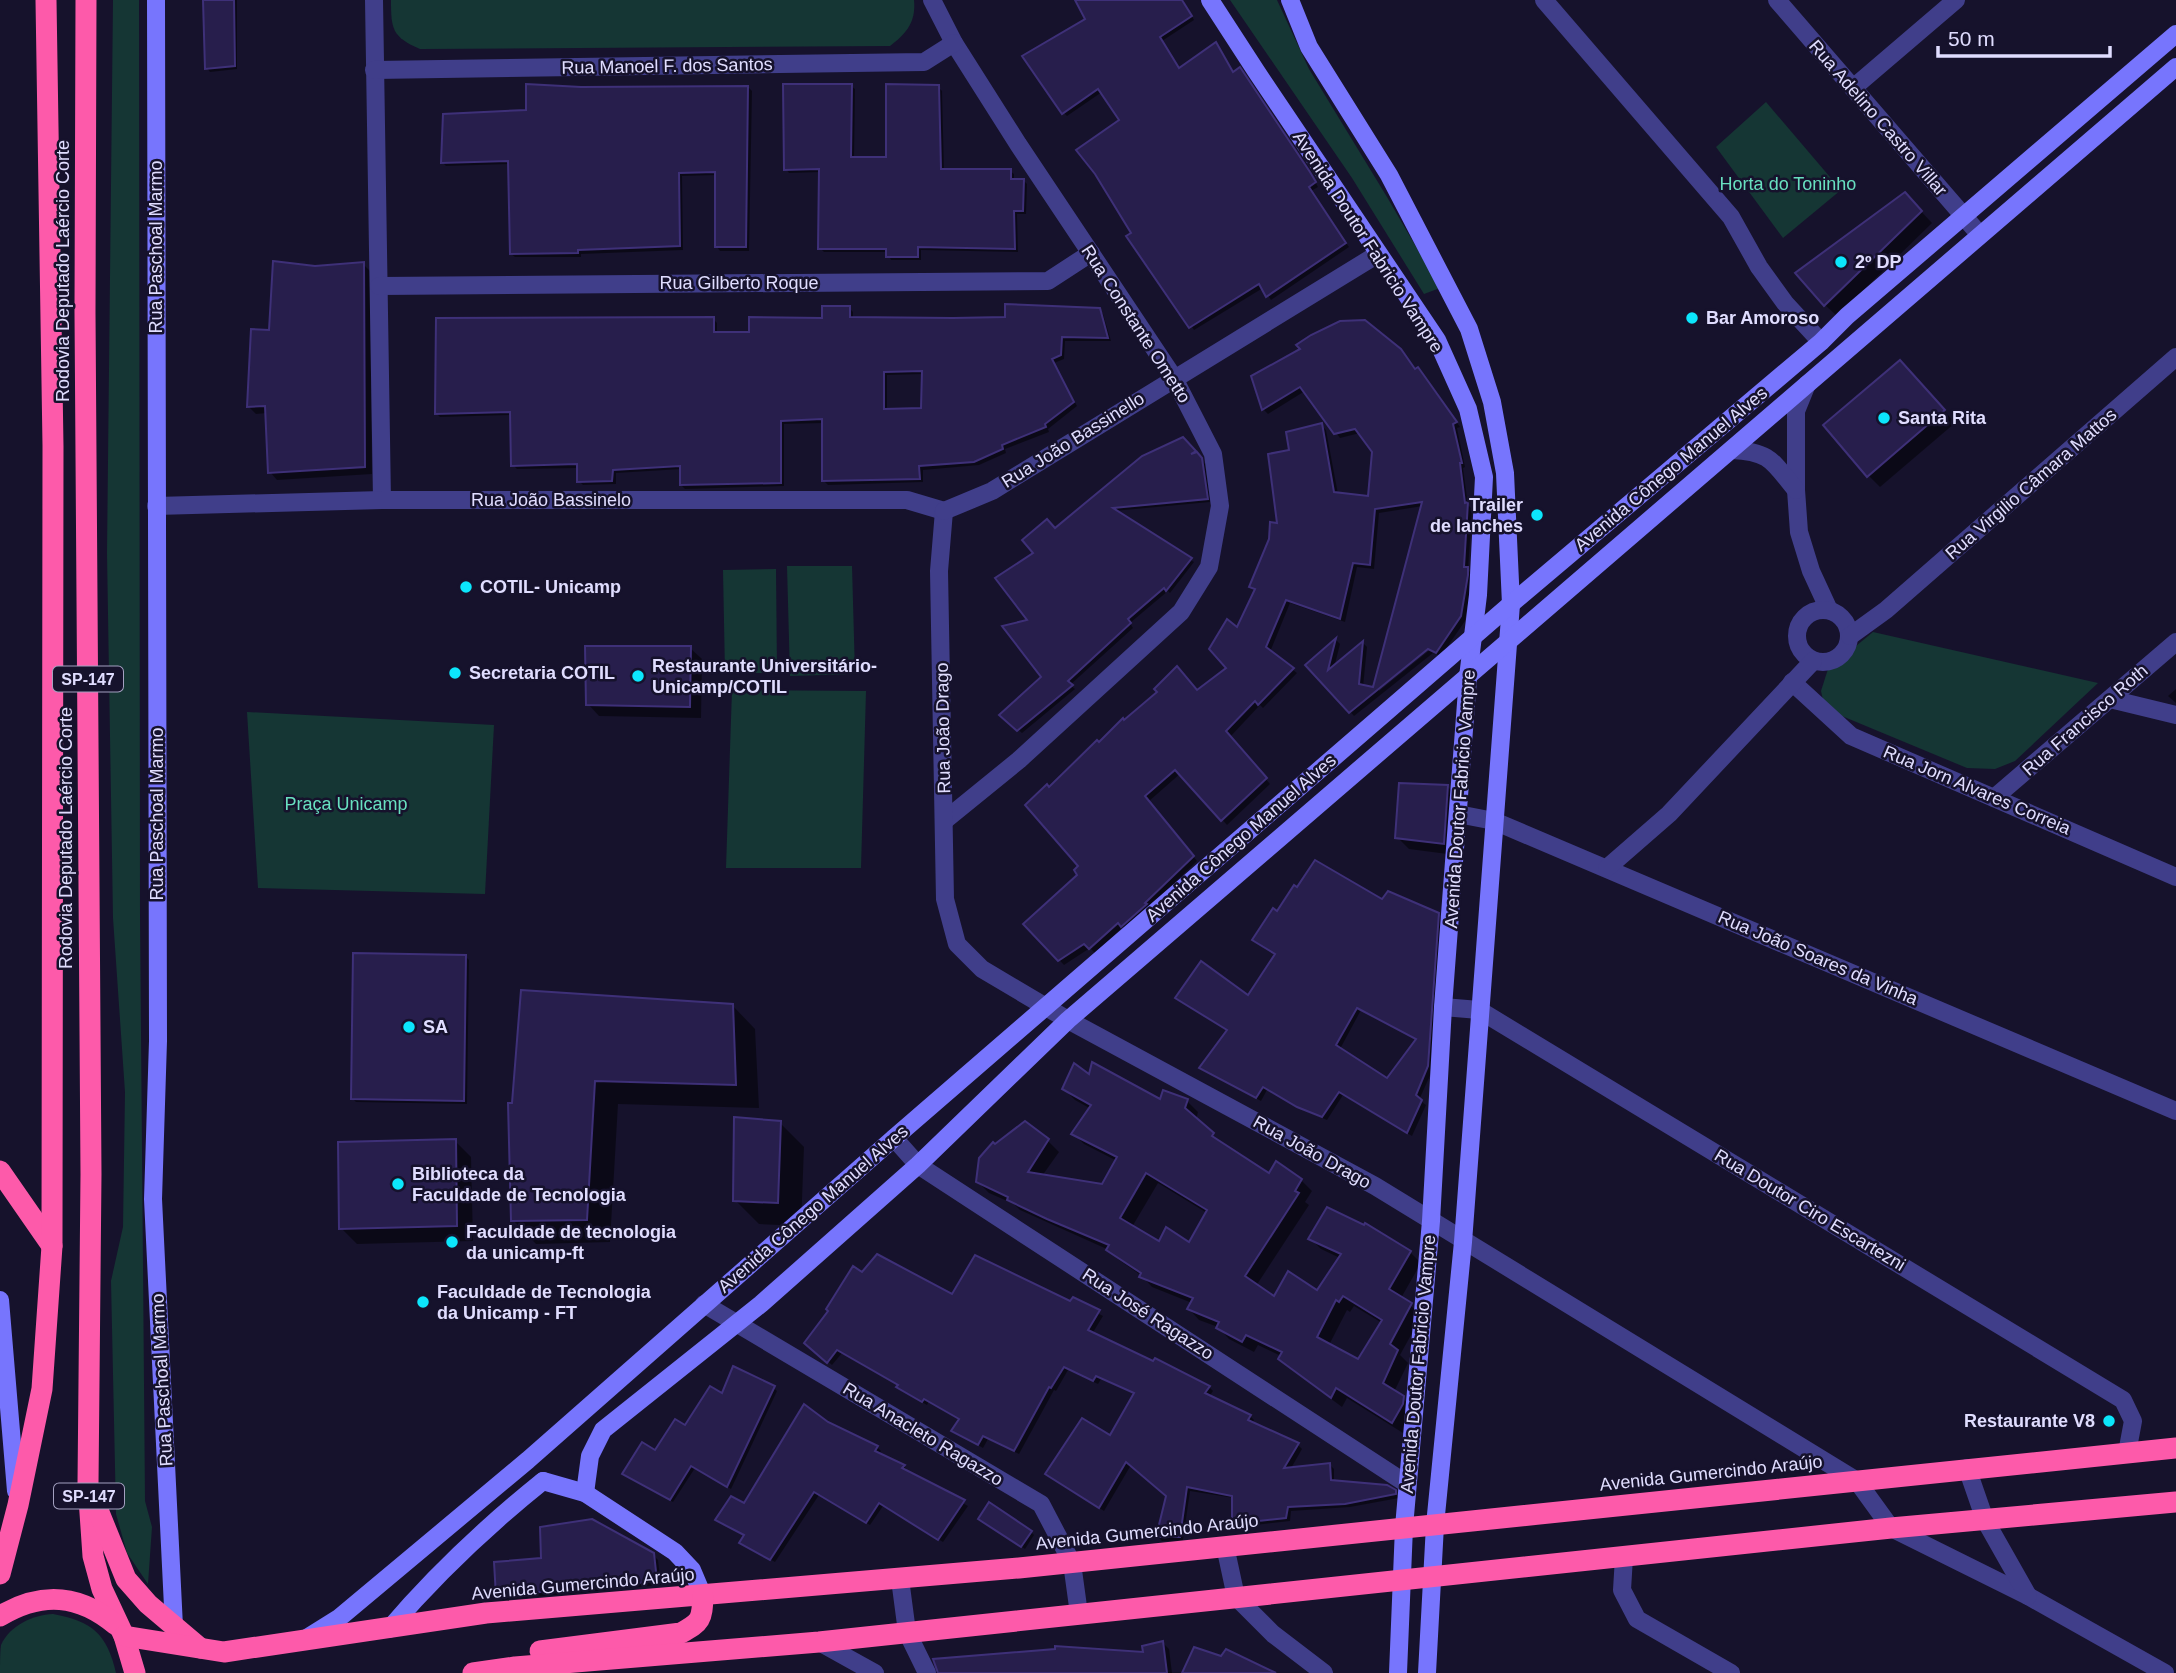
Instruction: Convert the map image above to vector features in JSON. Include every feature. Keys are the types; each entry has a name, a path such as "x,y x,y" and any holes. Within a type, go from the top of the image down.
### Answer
{"highway":[{"name":"Rodovia Deputado Laércio Corte","path":"0,1574 18,1505 42,1389 52,1246 53,446 46,0"},
{"name":"Rodovia Deputado Laércio Corte","path":"86,0 85,312 91,1174 88,1484 91,1547 102,1589 122,1632"},
{"path":"0,1171 52,1246"},
{"name":"Avenida Gumercindo Araújo","path":"122,1632 202,1650 224,1652 486,1614 1072,1563 2176,1448"},
{"path":"88,1484 107,1536 127,1579 148,1604 202,1650"},
{"path":"479,1672 819,1642 1891,1528 2176,1502"},
{"path":"479,1672 509,1655 681,1633 697,1625 703,1614 703,1596"},
{"path":"0,1616 19,1605 46,1599 74,1601 99,1611 122,1632"},
{"name":"SP-147","path":"122,1632 135,1673"}],"street":[{"name":"Rua Paschoal Marmo","path":"156,0 158,1041 153,1199 174,1627"},
{"path":"374,0 382,500"},
{"name":"Rua Constante Ometto","path":"932,0 954,43 1174,378 1213,454 1220,506 1209,567 1181,612 1019,760 944,821"},
{"name":"Avenida Doutor Fabricio Vampre","path":"1210,0 1437,340 1468,409 1484,477 1478,595 1468,677 1443,1007 1431,1221 1404,1527 1398,1673"},
{"name":"Avenida Doutor Fabricio Vampre","path":"1290,0 1309,47 1390,176 1469,329 1492,402 1505,473 1511,604 1463,1242 1435,1525 1427,1673"},
{"path":"1544,0 1731,217 1759,267 1785,303 1821,342"},
{"name":"Rua Adelino Castro Villar","path":"1777,0 1980,235"},
{"path":"1853,88 1956,0"},
{"name":"Avenida Cônego Manuel Alves","path":"305,1639 339,1618 528,1460 894,1138 1511,604 1821,342 1847,316 2176,34"},
{"name":"Rua Manoel F. dos Santos","path":"374,70 924,62 954,43"},
{"name":"Avenida Cônego Manuel Alves","path":"585,1493 590,1456 603,1430 761,1304 918,1165 1068,1020 2176,67"},
{"name":"Rua Gilberto Roque","path":"379,286 1048,281 1091,253"},
{"name":"Rua João Bassinello","path":"944,511 992,491 1378,254"},
{"name":"Rua Virgilio Câmara Mattos","path":"1833,620 1886,610 2176,357"},
{"path":"1807,384 1796,411 1799,532 1811,571 1833,620 1844,652 1830,662 1807,656 1796,637 1800,622 1833,620"},
{"path":"1732,450 1755,451 1771,460 1796,489"},
{"name":"Rua João Bassinelo","path":"156,506 382,500 907,500 944,511"},
{"name":"Rua João Drago","path":"944,511 939,571 945,899 957,944 982,969 1068,1020 1375,1186 1857,1481 1891,1528 2028,1596 2165,1673"},
{"name":"Rua Francisco Roth","path":"1994,798 2176,642"},
{"path":"1607,868 1669,814 1792,682 1807,656"},
{"name":"Rua Jorn Alvares Correia","path":"1792,682 1851,736 2176,877"},
{"path":"2110,699 2176,715"},
{"name":"Rua João Soares da Vinha","path":"1458,814 1494,821 2176,1111"},
{"name":"Rua Doutor Ciro Escartezni","path":"1443,1007 1479,1010 2123,1400 2133,1421 2127,1453"},
{"name":"Rua José Ragazzo","path":"894,1138 918,1165 1408,1484"},
{"path":"0,1300 18,1505"},
{"name":"Rua Anacleto Ragazzo","path":"704,1304 1041,1504 1072,1563 1079,1615"},
{"path":"528,1460 543,1480 585,1493 674,1552 692,1570 703,1596"},
{"path":"1967,1468 1985,1520 2028,1596"},
{"path":"389,1629 425,1587 483,1531 543,1480"},
{"path":"1225,1546 1236,1597 1273,1634 1324,1673"},
{"path":"1624,1557 1622,1590 1637,1619 1731,1673"},
{"path":"900,1579 907,1632 928,1673"},
{"path":"819,1642 875,1673"}],"green space":[{"path":"113,0 139,0 140,914 145,1501 152,1527 148,1584 127,1553 116,1514 111,1281 123,1227 125,1092 113,918 107,553"},
{"path":"391,0 914,0 914,8 909,26 890,46 420,49 395,31"},
{"path":"1230,0 1277,0 1309,69 1440,288 1424,294 1352,178"},
{"name":"Horta do Toninho","path":"1766,102 1841,190 1783,238 1716,147"},
{"path":"787,566 852,566 855,674 790,676"},
{"path":"776,569 777,673 725,673 723,570"},
{"path":"1873,632 2098,683 2015,761 1995,769 1967,768 1825,709 1821,691 1828,669"},
{"path":"732,690 866,691 861,868 726,868"},
{"name":"Praça Unicamp","path":"247,712 494,725 485,894 258,888"},
{"path":"53,1614 88,1625 96,1632 108,1648 116,1673 0,1673 1,1645 10,1632 30,1619"}],"building":[{"path":"203,0 234,0 235,66 205,69"},
{"path":"1075,0 1182,0 1192,16 1160,37 1179,68 1216,42 1233,72 1240,67 1310,172 1316,182 1309,187 1346,243 1266,297 1259,284 1189,328 1126,236 1131,233 1095,174 1076,150 1119,120 1098,89 1062,114 1022,56 1085,19"},
{"path":"526,84 581,87 748,86 746,247 715,247 715,172 679,173 680,246 578,250 578,253 510,254 508,161 441,163 443,114 526,110"},
{"path":"783,84 852,84 851,157 886,157 886,84 939,85 941,169 1011,169 1011,179 1024,179 1023,211 1014,211 1015,249 918,247 918,257 886,257 886,249 818,249 819,169 784,170"},
{"path":"1905,192 1922,211 1824,306 1795,273"},
{"path":"273,261 315,266 364,262 365,467 268,473 265,406 247,407 251,329 269,330"},
{"path":"1005,304 1100,308 1108,338 1062,337 1061,355 1052,359 1074,402 1045,424 1046,427 1002,445 1003,449 974,462 919,466 920,479 822,481 822,419 781,421 781,483 680,485 680,466 613,470 612,481 577,482 577,464 511,466 510,412 435,414 436,318 714,317 714,332 749,332 749,317 822,318 822,306 850,306 850,317 1005,317","holes":["922,371 921,408 884,409 884,372"]},
{"path":"1365,320 1401,349 1415,369 1418,367 1457,422 1453,424 1462,463 1465,503 1468,502 1464,567 1468,567 1468,575 1461,616 1436,653 1428,649 1349,713 1305,665 1336,638 1328,670 1363,641 1359,684 1373,687 1422,502 1375,509 1370,565 1353,563 1340,619 1286,600 1266,647 1294,668 1258,705 1255,701 1226,731 1267,778 1221,821 1175,770 1145,796 1194,856 1121,927 1118,923 1089,949 1084,944 1058,961 1023,924 1077,875 1074,870 1078,866 1025,805 1047,784 1049,787 1097,740 1099,742 1123,718 1124,720 1157,692 1154,689 1177,666 1197,690 1226,668 1209,649 1227,619 1237,627 1255,589 1249,587 1269,539 1270,522 1277,523 1268,454 1289,450 1286,432 1322,423 1334,492 1368,496 1372,452 1355,429 1334,434 1300,387 1262,410 1251,376 1300,349 1296,345 1311,335 1340,321"},
{"name":"Santa Rita","path":"1900,360 1945,410 1867,477 1823,425"},
{"path":"1183,437 1196,451 1191,454 1197,452 1202,458 1208,499 1113,508 1192,558 1166,591 1164,588 1128,619 1131,623 1068,681 1073,685 1017,731 999,715 1041,677 1002,626 1027,620 995,578 1033,553 1022,540 1047,519 1055,528 1142,456"},
{"name":"Restaurante Universitário- Unicamp/COTIL","path":"585,646 691,646 690,707 586,705"},
{"path":"1399,783 1448,785 1444,844 1395,838"},
{"path":"1315,860 1382,899 1388,891 1439,913 1428,1066 1416,1095 1422,1100 1407,1133 1339,1092 1322,1117 1297,1107 1263,1087 1256,1098 1199,1068 1227,1030 1175,998 1201,961 1248,995 1275,954 1252,940 1273,908 1277,911 1294,885 1297,887","holes":["1357,1008 1416,1039 1387,1078 1336,1045"]},
{"name":"SA","path":"353,953 466,955 464,1101 351,1099"},
{"path":"521,990 733,1004 736,1085 595,1081 587,1220 511,1221 508,1103 512,1103"},
{"path":"1092,1062 1160,1099 1163,1090 1188,1099 1185,1108 1214,1133 1212,1136 1269,1173 1276,1161 1302,1179 1295,1191 1299,1193 1245,1276 1274,1296 1288,1271 1317,1290 1341,1254 1308,1239 1327,1207 1364,1225 1365,1223 1411,1251 1389,1289 1412,1303 1390,1344 1398,1350 1383,1383 1404,1396 1403,1404 1392,1423 1336,1388 1331,1398 1278,1359 1282,1352 1246,1335 1242,1342 1216,1328 1219,1322 1187,1309 1193,1298 1139,1277 1141,1273 1106,1250 1109,1245 1047,1219 976,1182 979,1158 993,1142 995,1144 1025,1121 1049,1139 1028,1172 1102,1184 1117,1157 1071,1134 1091,1105 1062,1089 1074,1063 1089,1074","holes":["1146,1173 1207,1210 1189,1242 1166,1227 1159,1241 1120,1218","1343,1296 1382,1320 1358,1359 1317,1337 1336,1300 1339,1302"]},
{"path":"734,1117 781,1121 778,1203 733,1201"},
{"name":"Biblioteca da Faculdade de Tecnologia","path":"456,1139 457,1226 339,1229 338,1142"},
{"path":"877,1254 952,1294 975,1255 1070,1301 1073,1297 1100,1310 1088,1330 1153,1361 1155,1358 1210,1386 1205,1393 1251,1415 1248,1420 1299,1443 1284,1468 1330,1463 1331,1480 1387,1485 1396,1490 1396,1494 1345,1504 1288,1507 1286,1518 1232,1524 1232,1496 1187,1487 1180,1537 1156,1537 1166,1496 1126,1462 1099,1508 1045,1474 1082,1418 1110,1435 1134,1393 1096,1376 1093,1381 1064,1367 1051,1388 1049,1387 1014,1451 983,1436 978,1445 951,1431 959,1419 924,1399 922,1402 837,1350 827,1363 804,1343 828,1311 826,1309 853,1266 862,1272"},
{"path":"733,1366 775,1386 727,1487 691,1466 670,1500 622,1474 642,1442 655,1450 675,1419 685,1425 710,1386 722,1393"},
{"path":"804,1404 828,1422 878,1446 875,1451 905,1465 902,1468 965,1500 938,1540 879,1503 866,1523 814,1492 770,1560 739,1543 744,1535 715,1520 731,1496 744,1503"},
{"path":"989,1502 1032,1531 1021,1547 978,1519"},
{"path":"592,1519 654,1553 657,1581 496,1596 494,1562 541,1558 540,1527"},
{"path":"1163,1641 1167,1673 938,1673 933,1659 1055,1649 1055,1646 1143,1652 1142,1646"},
{"path":"1194,1647 1221,1656 1226,1649 1276,1673 1182,1673"}],"place":[{"name":"2º DP","path":"1841,262"},
{"name":"Bar Amoroso","path":"1692,318"},
{"name":"Santa Rita","path":"1884,418"},
{"name":"Trailer de lanches","path":"1537,515"},
{"name":"COTIL- Unicamp","path":"466,587"},
{"name":"Secretaria COTIL","path":"455,673"},
{"name":"Restaurante Universitário- Unicamp/COTIL","path":"638,676"},
{"name":"SA","path":"409,1027"},
{"name":"Biblioteca da Faculdade de Tecnologia","path":"398,1184"},
{"name":"Faculdade de tecnologia da unicamp-ft","path":"452,1242"},
{"name":"Faculdade de Tecnologia da Unicamp - FT","path":"423,1302"},
{"name":"Restaurante V8","path":"2109,1421"}]}
